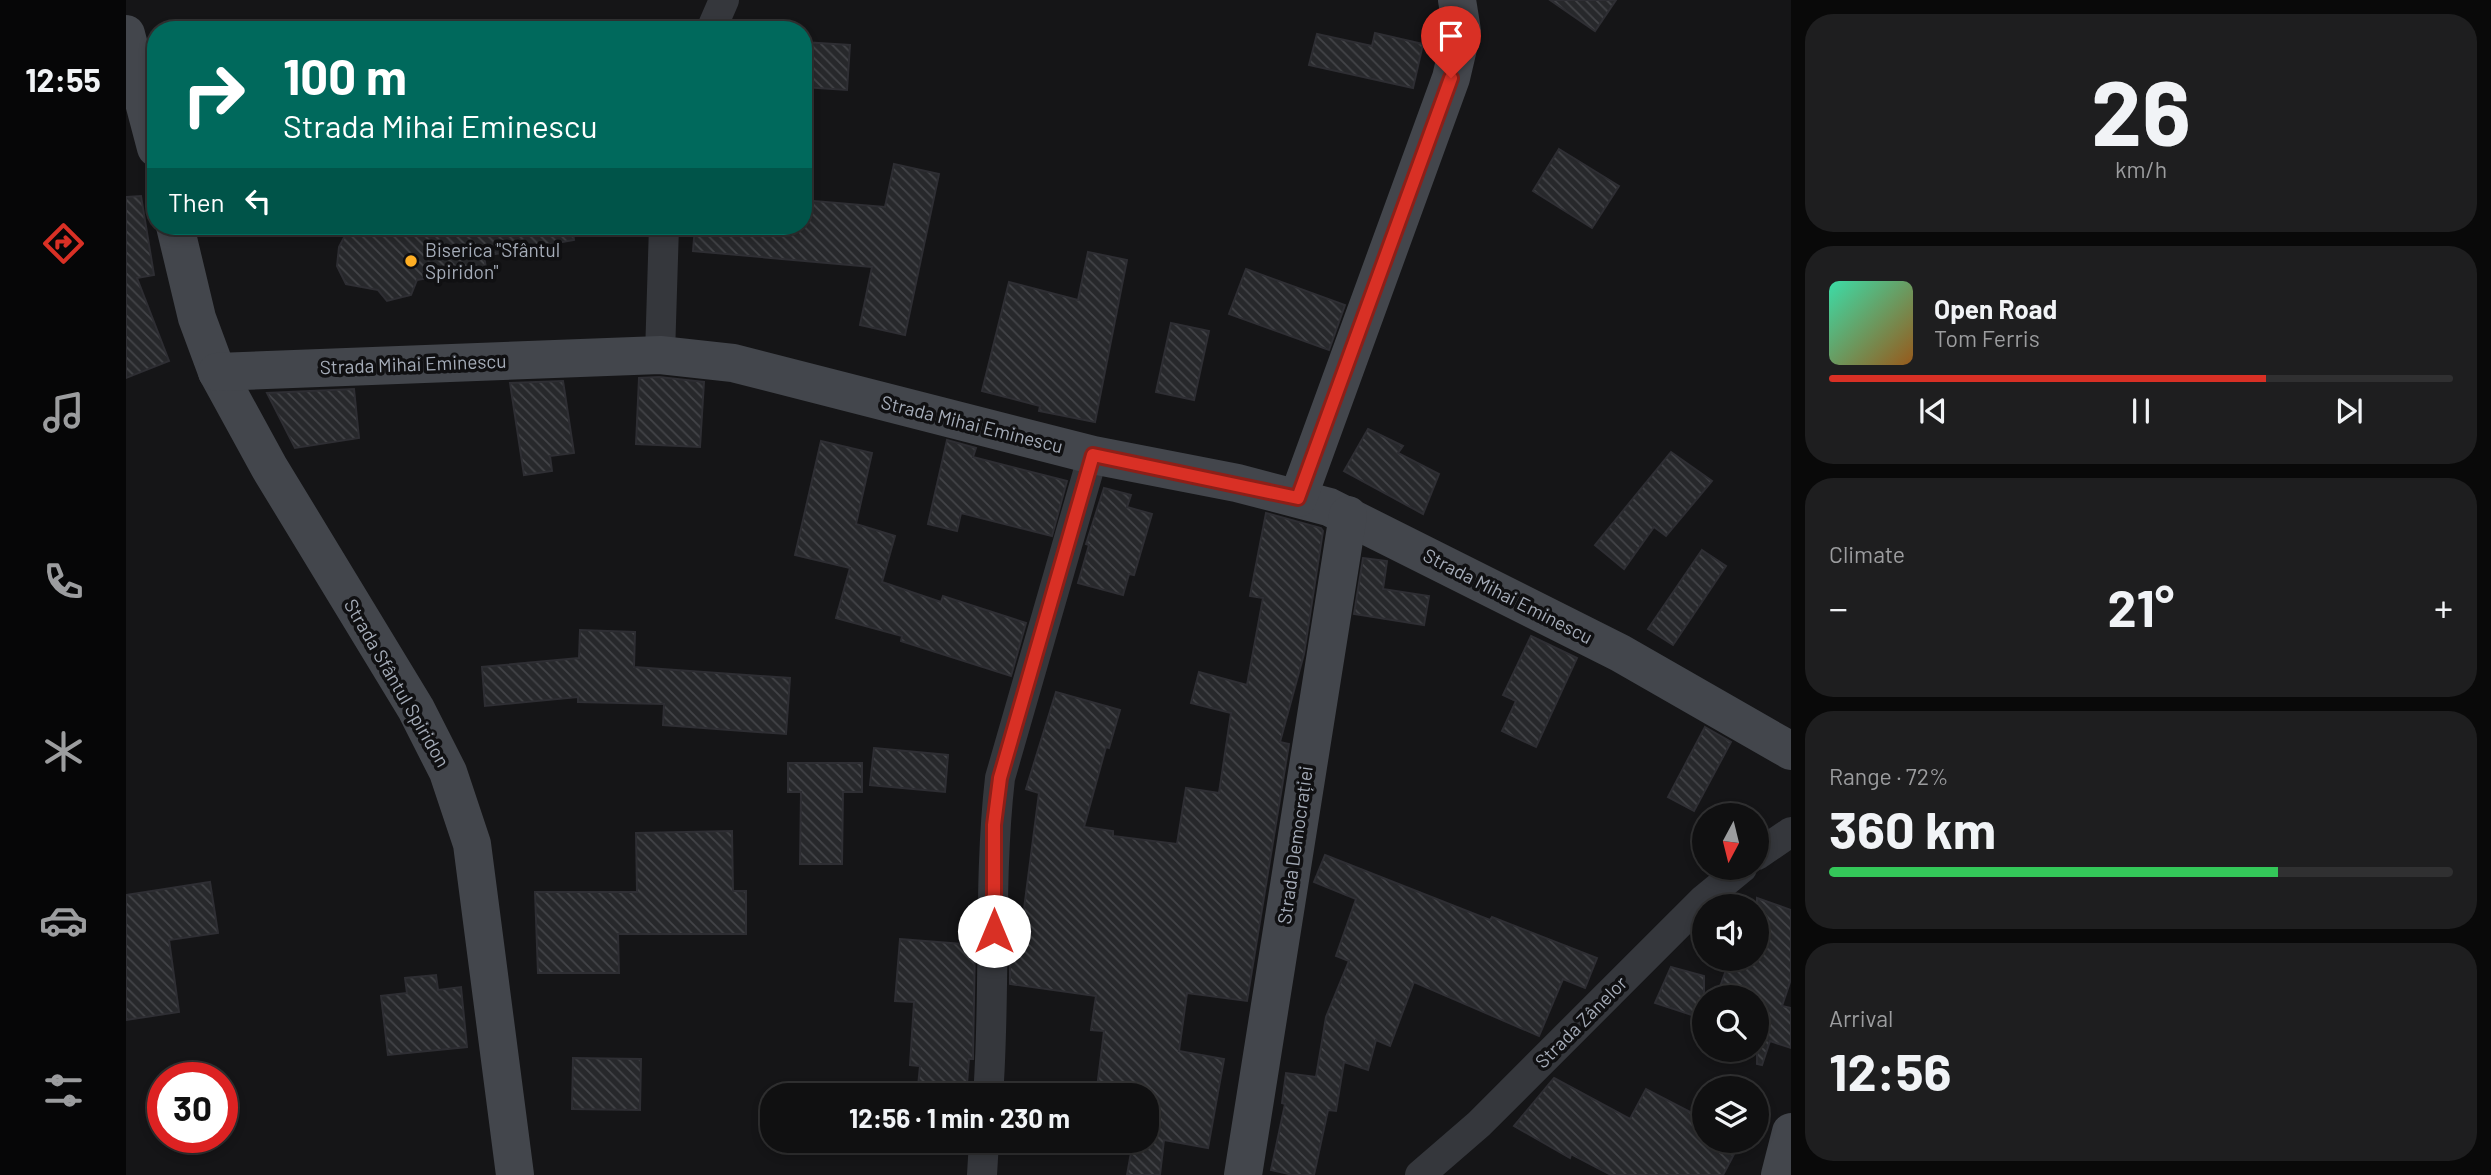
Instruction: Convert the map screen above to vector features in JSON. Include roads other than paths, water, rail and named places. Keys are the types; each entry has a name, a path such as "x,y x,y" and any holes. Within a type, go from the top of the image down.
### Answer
{"street":[{"path":"715,21 724,0"},
{"path":"1298,498 1451,78 1462,31 1457,0"},
{"path":"126,34 147,114"},
{"name":"Strada Sfântul Spiridon","path":"177,235 197,318 217,372 270,467 416,709 448,772 472,844 515,1175"},
{"path":"660,355 664,235"},
{"name":"Strada Mihai Eminescu","path":"217,372 660,355 733,363 1093,455 1298,498 1348,515 1620,653 1791,751"},
{"path":"988,1083 994,931 994,825 1000,778 1093,455"},
{"name":"Strada Democrației","path":"1243,1175 1348,515"},
{"path":"1769,847 1791,832"},
{"name":"Strada Zânelor","path":"1420,1175 1479,1124 1703,900 1727,880"},
{"path":"1780,1175 1791,1132"},
{"path":"982,1175 983,1153"}],"place":[{"name":"Biserica \"Sfântul Spiridon\"","path":"411,261"}]}
